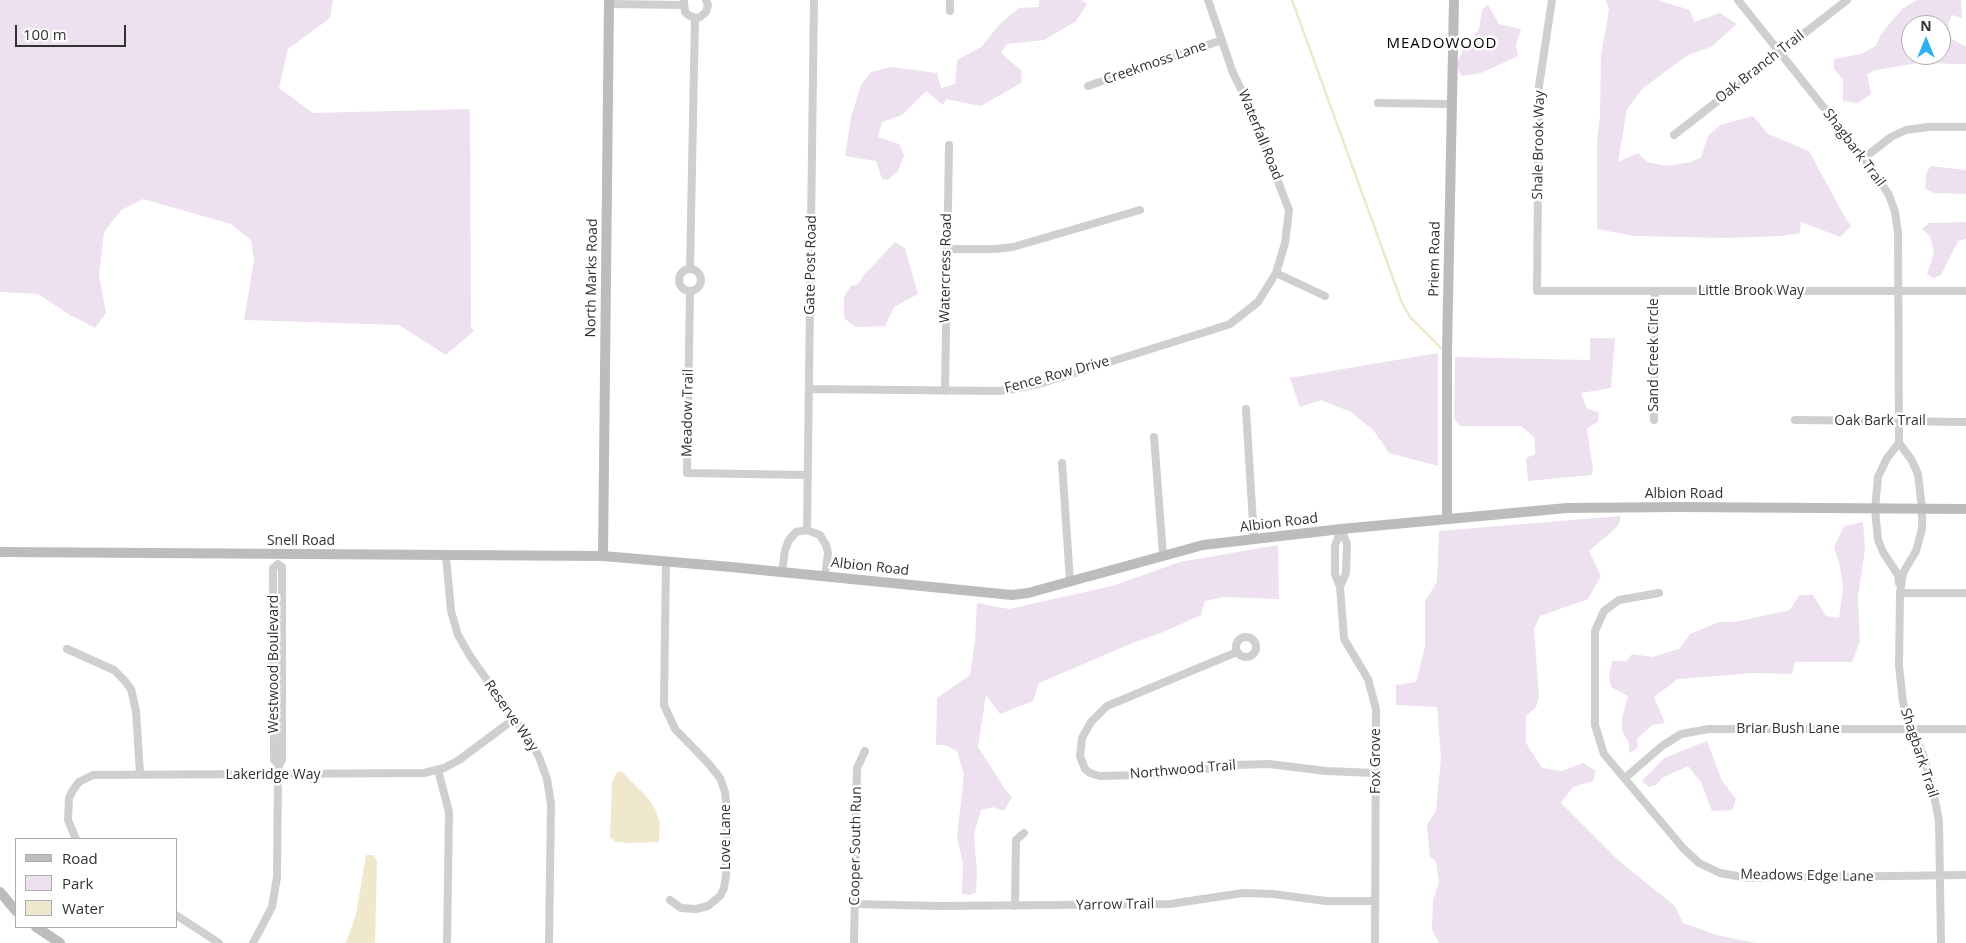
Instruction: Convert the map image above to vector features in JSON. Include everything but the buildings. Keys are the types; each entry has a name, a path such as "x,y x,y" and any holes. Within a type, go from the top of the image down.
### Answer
{"street":[{"path":"609,2 685,2 685,12 695,18 700,17 706,12 708,5 706,0"},
{"name":"Gate Post Road","path":"807,530 814,0"},
{"path":"950,0 950,11"},
{"name":"Waterfall Road","path":"1208,0 1233,73 1247,101 1282,188 1288,210 1285,242 1276,273"},
{"name":"Priem Road","path":"1447,519 1451,104 1454,0"},
{"name":"Shale Brook Way","path":"1537,291 1539,86 1552,0"},
{"name":"Shagbark Trail","path":"1738,0 1864,158 1889,195 1895,212 1898,233 1899,443 1911,459 1918,474 1922,509 1922,529 1916,551 1903,573 1900,593"},
{"name":"Oak Branch Trail","path":"1674,135 1847,0"},
{"name":"North Marks Road","path":"602,556 609,2"},
{"name":"Meadow Trail","path":"690,269 695,18"},
{"name":"Creekmoss Lane","path":"1088,86 1222,40"},
{"path":"1378,103 1451,104"},
{"path":"1864,158 1891,137 1906,130 1928,126 1966,126"},
{"name":"Watercress Road","path":"945,391 949,145"},
{"path":"946,249 1013,247 1140,210"},
{"name":"Meadow Trail","path":"690,269 698,273 702,280 699,287 690,292 682,288 679,282 682,272 690,269"},
{"path":"1276,273 1325,296"},
{"name":"Fence Row Drive","path":"810,389 998,391 1022,388 1230,324 1258,302 1276,273"},
{"name":"Little Brook Way","path":"1537,291 1966,291"},
{"name":"Sand Creek Circle","path":"1654,420 1655,291"},
{"name":"Meadow Trail","path":"690,292 687,474 808,475"},
{"path":"1246,409 1254,540"},
{"name":"Oak Bark Trail","path":"1795,420 1966,422"},
{"path":"1154,437 1163,555"},
{"name":"Shagbark Trail","path":"1899,443 1887,458 1878,477 1875,509 1878,540 1883,552 1898,575 1900,593 1900,683 1904,709 1933,790 1939,821 1941,943"},
{"path":"1062,463 1070,581"},
{"name":"Albion Road","path":"602,556 825,576 1006,595 1028,593 1204,545 1341,529 1567,508 1966,509"},
{"name":"Fox Grove","path":"1340,587 1346,573 1347,544 1341,529"},
{"name":"Fox Grove","path":"1341,529 1335,546 1335,574 1340,587 1344,639 1368,679 1376,709 1375,943"},
{"path":"782,572 785,550 789,540 796,532 807,530 820,535 826,545 828,553 825,576"},
{"name":"Snell Road","path":"0,552 278,559 602,556"},
{"name":"Reserve Way","path":"446,556 451,611 458,635 470,656 535,750 544,768 551,804 549,943"},
{"name":"Westwood Boulevard","path":"253,943 268,916 276,892 277,877 278,765 282,760 282,567 278,559"},
{"name":"Love Lane","path":"666,561 664,705 678,732 720,778 725,792 727,809 726,875 724,888 720,896 708,906 696,909 681,908 670,900"},
{"name":"Meadows Edge Lane","path":"1659,593 1620,600 1604,611 1595,631 1595,726 1604,754 1683,848 1699,863 1720,872 1748,878 1966,875"},
{"path":"1900,593 1966,593"},
{"path":"67,649 114,670 131,689 136,711 140,774"},
{"name":"Northwood Trail","path":"1236,652 1103,710 1090,722 1082,738 1080,756 1085,769 1090,773 1100,776 1138,775 1167,774 1235,765 1269,764 1376,773"},
{"name":"Lakeridge Way","path":"76,838 70,827 67,814 69,798 76,785 93,775 405,774 438,770 468,755 514,719"},
{"name":"Briar Bush Lane","path":"1625,778 1662,746 1681,734 1709,729 1966,729"},
{"name":"Cooper South Run","path":"854,943 857,768 865,751"},
{"path":"438,770 449,812 448,943"},
{"path":"1015,906 1016,840 1024,833"},
{"path":"0,892 15,910"},
{"name":"Yarrow Trail","path":"854,904 1015,906 1170,904 1243,893 1273,894 1326,901 1375,901"},
{"path":"178,916 219,943"},
{"path":"38,928 60,943"}],"green space":[{"path":"0,0 333,0 330,18 288,49 279,88 313,113 470,109 471,327 474,331 446,355 399,325 244,320 254,260 251,240 231,224 143,199 121,210 104,232 99,275 106,313 95,328 70,315 38,294 0,292"},
{"path":"1039,0 1081,0 1087,4 1076,21 1044,40 1007,44 1001,53 1022,71 1021,83 981,106 946,99 943,105 926,91 902,115 882,122 878,137 899,144 904,155 898,171 888,180 882,179 876,161 845,156 851,117 861,85 871,72 891,67 937,73 941,88 955,84 957,60 981,47 1000,24 1019,8 1039,7"},
{"path":"1606,0 1657,0 1690,10 1694,22 1720,13 1737,24 1711,47 1688,55 1643,88 1627,109 1618,162 1638,153 1647,162 1666,166 1691,162 1701,157 1708,136 1720,125 1753,116 1768,134 1809,151 1851,226 1840,237 1801,222 1800,233 1781,236 1724,238 1634,236 1597,229 1597,141 1600,116 1601,55 1609,10"},
{"path":"1917,0 1961,0 1962,18 1952,15 1951,17 1951,15 1901,15 1901,65 1906,65 1876,70 1867,74 1871,94 1858,103 1843,101 1843,79 1834,69 1834,59 1861,54 1876,46 1881,34 1902,9"},
{"path":"1488,5 1499,24 1521,29 1516,45 1518,56 1481,73 1462,76 1456,66 1463,50 1479,29 1482,10"},
{"path":"1951,35 1952,39 1966,47 1966,64 1951,64"},
{"path":"1930,166 1966,170 1966,194 1934,193 1925,189 1926,175"},
{"path":"1966,222 1966,239 1958,241 1941,275 1934,278 1927,274 1934,253 1930,236 1922,229 1929,223"},
{"path":"895,242 905,248 918,294 894,307 885,326 855,327 844,318 844,297 851,286 858,284"},
{"path":"1590,338 1615,338 1611,388 1581,393 1587,408 1599,413 1598,422 1587,428 1593,470 1591,475 1528,481 1526,458 1535,454 1535,438 1521,426 1460,426 1454,418 1455,357 1590,360"},
{"path":"1438,353 1438,466 1389,453 1374,431 1351,412 1321,400 1300,407 1290,378"},
{"path":"1621,516 1618,526 1589,551 1601,576 1588,599 1540,616 1534,629 1539,697 1536,707 1526,716 1526,743 1542,768 1562,771 1583,763 1596,771 1593,781 1573,787 1561,803 1619,861 1675,906 1683,923 1717,935 1755,943 1439,943 1432,930 1433,900 1439,882 1436,861 1430,857 1427,825 1436,811 1441,758 1437,707 1396,705 1396,685 1416,682 1425,647 1425,601 1437,582 1439,531"},
{"path":"1863,522 1865,549 1858,597 1860,641 1852,662 1795,662 1792,674 1753,673 1678,679 1654,697 1665,723 1652,725 1637,739 1638,748 1629,753 1629,743 1622,731 1622,718 1628,696 1611,687 1609,677 1612,661 1627,661 1632,654 1652,657 1679,649 1690,634 1719,622 1735,622 1790,610 1799,595 1813,595 1826,616 1839,618 1843,588 1840,566 1834,547 1844,526"},
{"path":"1278,545 1279,599 1223,597 1205,601 1201,615 1039,683 1033,701 1000,714 986,695 978,747 1012,797 1004,811 993,807 981,810 974,834 977,873 976,892 970,895 962,894 963,863 957,837 964,774 957,751 945,745 936,745 937,698 970,675 975,641 977,603 1009,609 1112,586 1180,562"},
{"path":"1707,741 1722,781 1736,799 1732,810 1712,811 1701,782 1688,766 1662,778 1656,785 1649,787 1642,781 1664,758"}],"water":[{"path":"621,771 648,798 655,809 660,823 659,842 627,843 616,842 610,838 612,782 617,772"},
{"path":"366,855 374,855 377,861 375,943 346,943 356,914"}],"waterway":[{"path":"1292,0 1402,303 1410,317 1441,348"}],"district":[{"name":"MEADOWOOD","path":"1442,44"}]}
